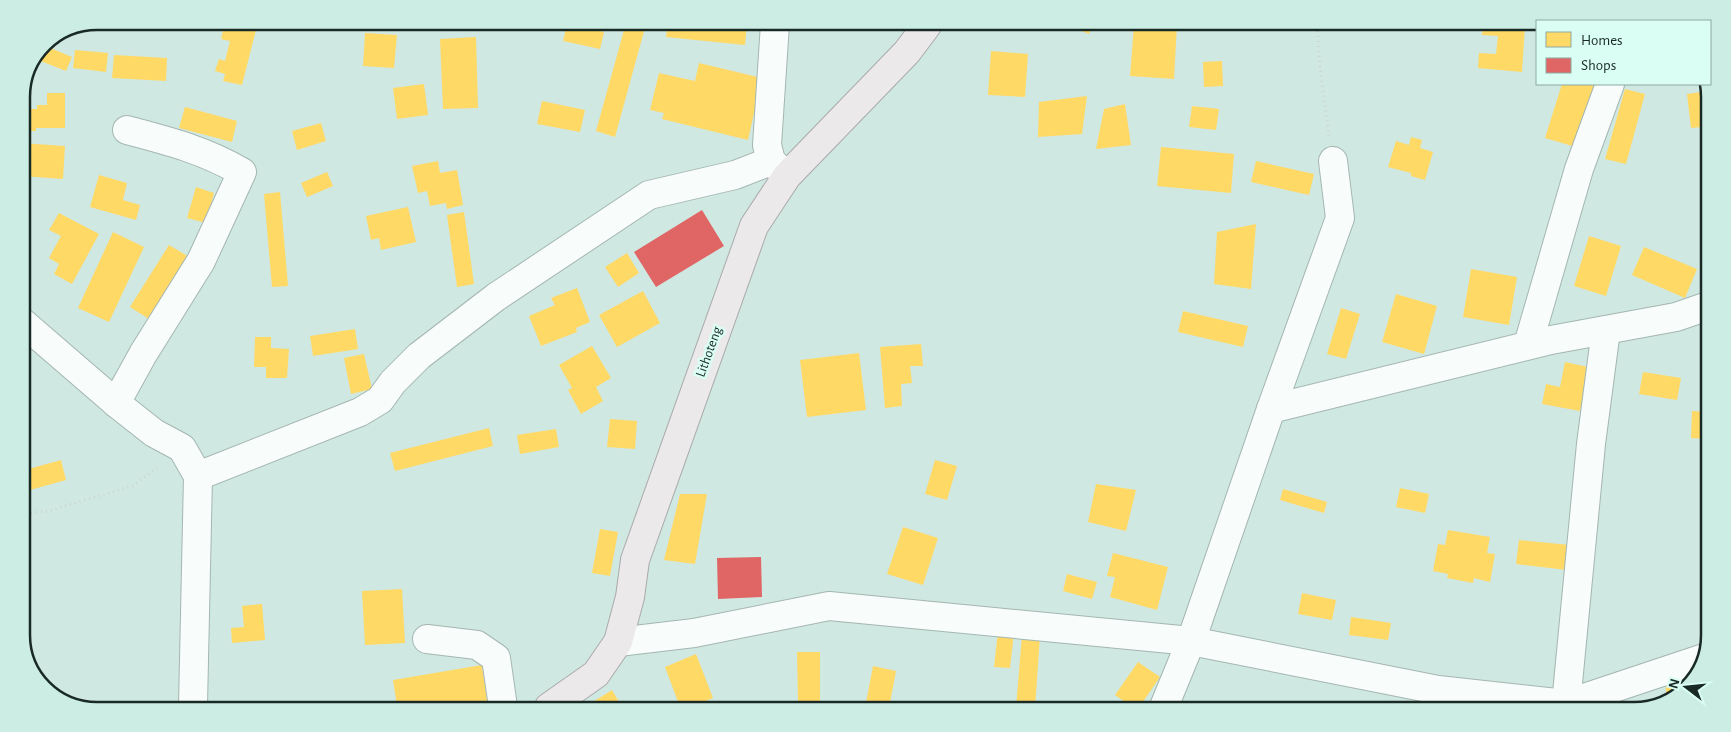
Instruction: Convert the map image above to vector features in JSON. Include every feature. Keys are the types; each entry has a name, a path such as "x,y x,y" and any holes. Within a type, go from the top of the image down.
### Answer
{"main road":[{"name":"Lithoteng","path":"555,702 596,674 618,642 630,597 635,560 754,226 779,168 907,52 924,30"}],"street":[{"path":"198,476 360,412 380,400 393,382 419,356 496,297 649,195 735,175 779,168 767,145 775,30"},
{"path":"1528,345 1578,169 1610,85"},
{"path":"116,403 142,354 201,261 242,172 224,162 177,142 127,130"},
{"path":"1166,702 1191,641 1271,409 1340,218 1333,161"},
{"path":"1271,409 1528,345 1676,317 1701,308"},
{"path":"30,329 154,433 182,448 198,476 193,702"},
{"path":"1576,702 1591,444 1606,330"},
{"path":"618,642 694,633 829,606 1191,641 1438,690 1482,702"},
{"path":"427,639 477,645 496,658 502,702"},
{"path":"1589,702 1696,661"}],"path":[{"path":"1317,30 1320,68 1333,161"},
{"path":"30,513 48,511 133,486 182,448"}],"building: Homes":[{"path":"223,30 256,30 242,85 223,81 225,74 215,71 219,59 225,61 230,41 221,39"},
{"path":"566,30 595,30 604,32 600,49 563,41"},
{"path":"624,30 644,30 615,137 596,131"},
{"path":"667,30 746,30 745,45 666,37"},
{"path":"1079,30 1090,30 1089,34"},
{"path":"1134,30 1177,30 1174,79 1130,76"},
{"path":"1483,30 1525,30 1522,72 1478,68 1479,53 1496,54 1498,36 1482,35"},
{"path":"365,33 397,35 394,68 363,66"},
{"path":"476,37 478,108 443,109 440,39"},
{"path":"51,49 72,57 66,71 41,61"},
{"path":"75,50 108,53 106,72 73,68"},
{"path":"991,51 1028,54 1025,97 988,95"},
{"path":"114,55 167,58 166,81 112,78"},
{"path":"1222,61 1223,86 1204,87 1203,62"},
{"path":"699,63 762,78 748,140 662,119 664,113 650,110 659,73 695,81"},
{"path":"424,84 428,115 397,119 393,88"},
{"path":"1562,85 1600,85 1579,148 1545,138"},
{"path":"1625,89 1645,94 1626,164 1605,159"},
{"path":"1701,92 1701,127 1691,128 1687,94"},
{"path":"47,93 65,93 65,128 36,128 36,131 30,131 30,109 37,109 37,105 47,105"},
{"path":"1087,96 1082,134 1038,137 1039,102"},
{"path":"542,101 585,110 580,132 537,124"},
{"path":"1125,104 1131,145 1096,149 1104,109"},
{"path":"1192,106 1219,109 1216,130 1189,127"},
{"path":"185,107 237,121 232,142 179,128"},
{"path":"321,123 326,141 297,150 292,131"},
{"path":"1411,137 1422,140 1420,148 1433,152 1425,180 1411,176 1411,173 1388,167 1396,141 1409,145"},
{"path":"30,144 65,146 63,179 30,177"},
{"path":"1161,147 1234,154 1231,193 1157,186"},
{"path":"438,161 440,173 457,170 463,205 447,209 446,203 430,206 427,191 418,193 412,166"},
{"path":"1256,161 1314,174 1309,195 1251,182"},
{"path":"327,172 333,186 307,197 301,183"},
{"path":"99,175 127,183 123,200 140,205 136,220 90,207"},
{"path":"196,187 214,193 206,223 187,218"},
{"path":"280,192 288,286 272,287 264,194"},
{"path":"408,207 416,242 381,250 379,238 371,240 366,216"},
{"path":"464,212 474,284 457,287 447,215"},
{"path":"59,213 99,234 72,284 54,274 59,264 49,258 61,236 49,230"},
{"path":"1256,224 1251,289 1214,284 1217,232"},
{"path":"113,232 144,247 109,322 78,308"},
{"path":"1589,236 1621,246 1606,296 1574,286"},
{"path":"169,245 189,257 149,319 130,307"},
{"path":"1644,247 1697,269 1685,298 1632,275"},
{"path":"627,253 639,273 618,287 605,267"},
{"path":"1471,269 1517,277 1509,325 1463,317"},
{"path":"577,288 590,322 576,328 577,332 541,346 529,316 555,305 551,298"},
{"path":"643,291 660,323 617,347 599,315"},
{"path":"1396,294 1437,306 1424,354 1382,342"},
{"path":"1341,308 1360,314 1346,359 1327,354"},
{"path":"1183,311 1248,326 1243,347 1178,332"},
{"path":"355,329 358,349 313,356 310,336"},
{"path":"255,337 271,337 271,348 289,349 287,378 266,378 266,367 254,367"},
{"path":"921,344 923,366 910,366 912,383 901,384 902,406 885,408 880,347"},
{"path":"592,346 611,378 596,387 603,401 581,414 568,390 572,388 559,365"},
{"path":"859,353 866,410 807,417 800,360"},
{"path":"364,354 372,389 351,394 344,358"},
{"path":"1565,362 1588,367 1580,411 1542,404 1546,384 1560,387"},
{"path":"1643,372 1681,378 1677,400 1639,394"},
{"path":"1692,411 1701,412 1701,439 1691,438"},
{"path":"610,419 637,421 635,449 607,447"},
{"path":"489,428 493,446 395,471 390,453"},
{"path":"556,429 559,447 520,454 517,435"},
{"path":"61,460 66,480 30,490 30,469"},
{"path":"935,460 957,466 947,500 925,494"},
{"path":"1096,484 1136,490 1126,531 1088,522"},
{"path":"1400,488 1429,494 1425,513 1396,507"},
{"path":"1283,489 1327,502 1324,513 1280,500"},
{"path":"680,494 707,494 695,564 664,560"},
{"path":"903,527 938,538 923,585 887,574"},
{"path":"600,529 618,532 610,576 592,573"},
{"path":"1448,530 1490,537 1487,553 1495,554 1490,582 1474,578 1473,583 1447,578 1448,574 1433,571 1438,544 1445,545"},
{"path":"1519,540 1570,545 1567,570 1516,564"},
{"path":"1113,553 1168,567 1157,610 1110,597 1115,577 1107,576"},
{"path":"1067,574 1097,582 1092,599 1063,591"},
{"path":"402,589 405,643 365,645 362,591"},
{"path":"1302,593 1336,600 1332,620 1298,614"},
{"path":"262,604 265,640 232,643 231,628 244,627 242,606"},
{"path":"1351,617 1391,623 1388,640 1349,635"},
{"path":"998,631 1014,632 1010,668 994,667"},
{"path":"1022,635 1040,636 1035,702 1016,702"},
{"path":"797,652 820,652 820,702 781,702 798,701"},
{"path":"696,654 713,698 703,702 678,702 665,667"},
{"path":"1138,662 1160,677 1143,702 1125,702 1115,695"},
{"path":"482,665 487,702 396,702 393,680"},
{"path":"873,666 896,671 890,702 866,702"},
{"path":"612,690 619,702 593,702"}],"building: Shops":[{"path":"702,210 724,246 656,287 634,252"},
{"path":"761,557 762,597 718,599 717,558"}]}
